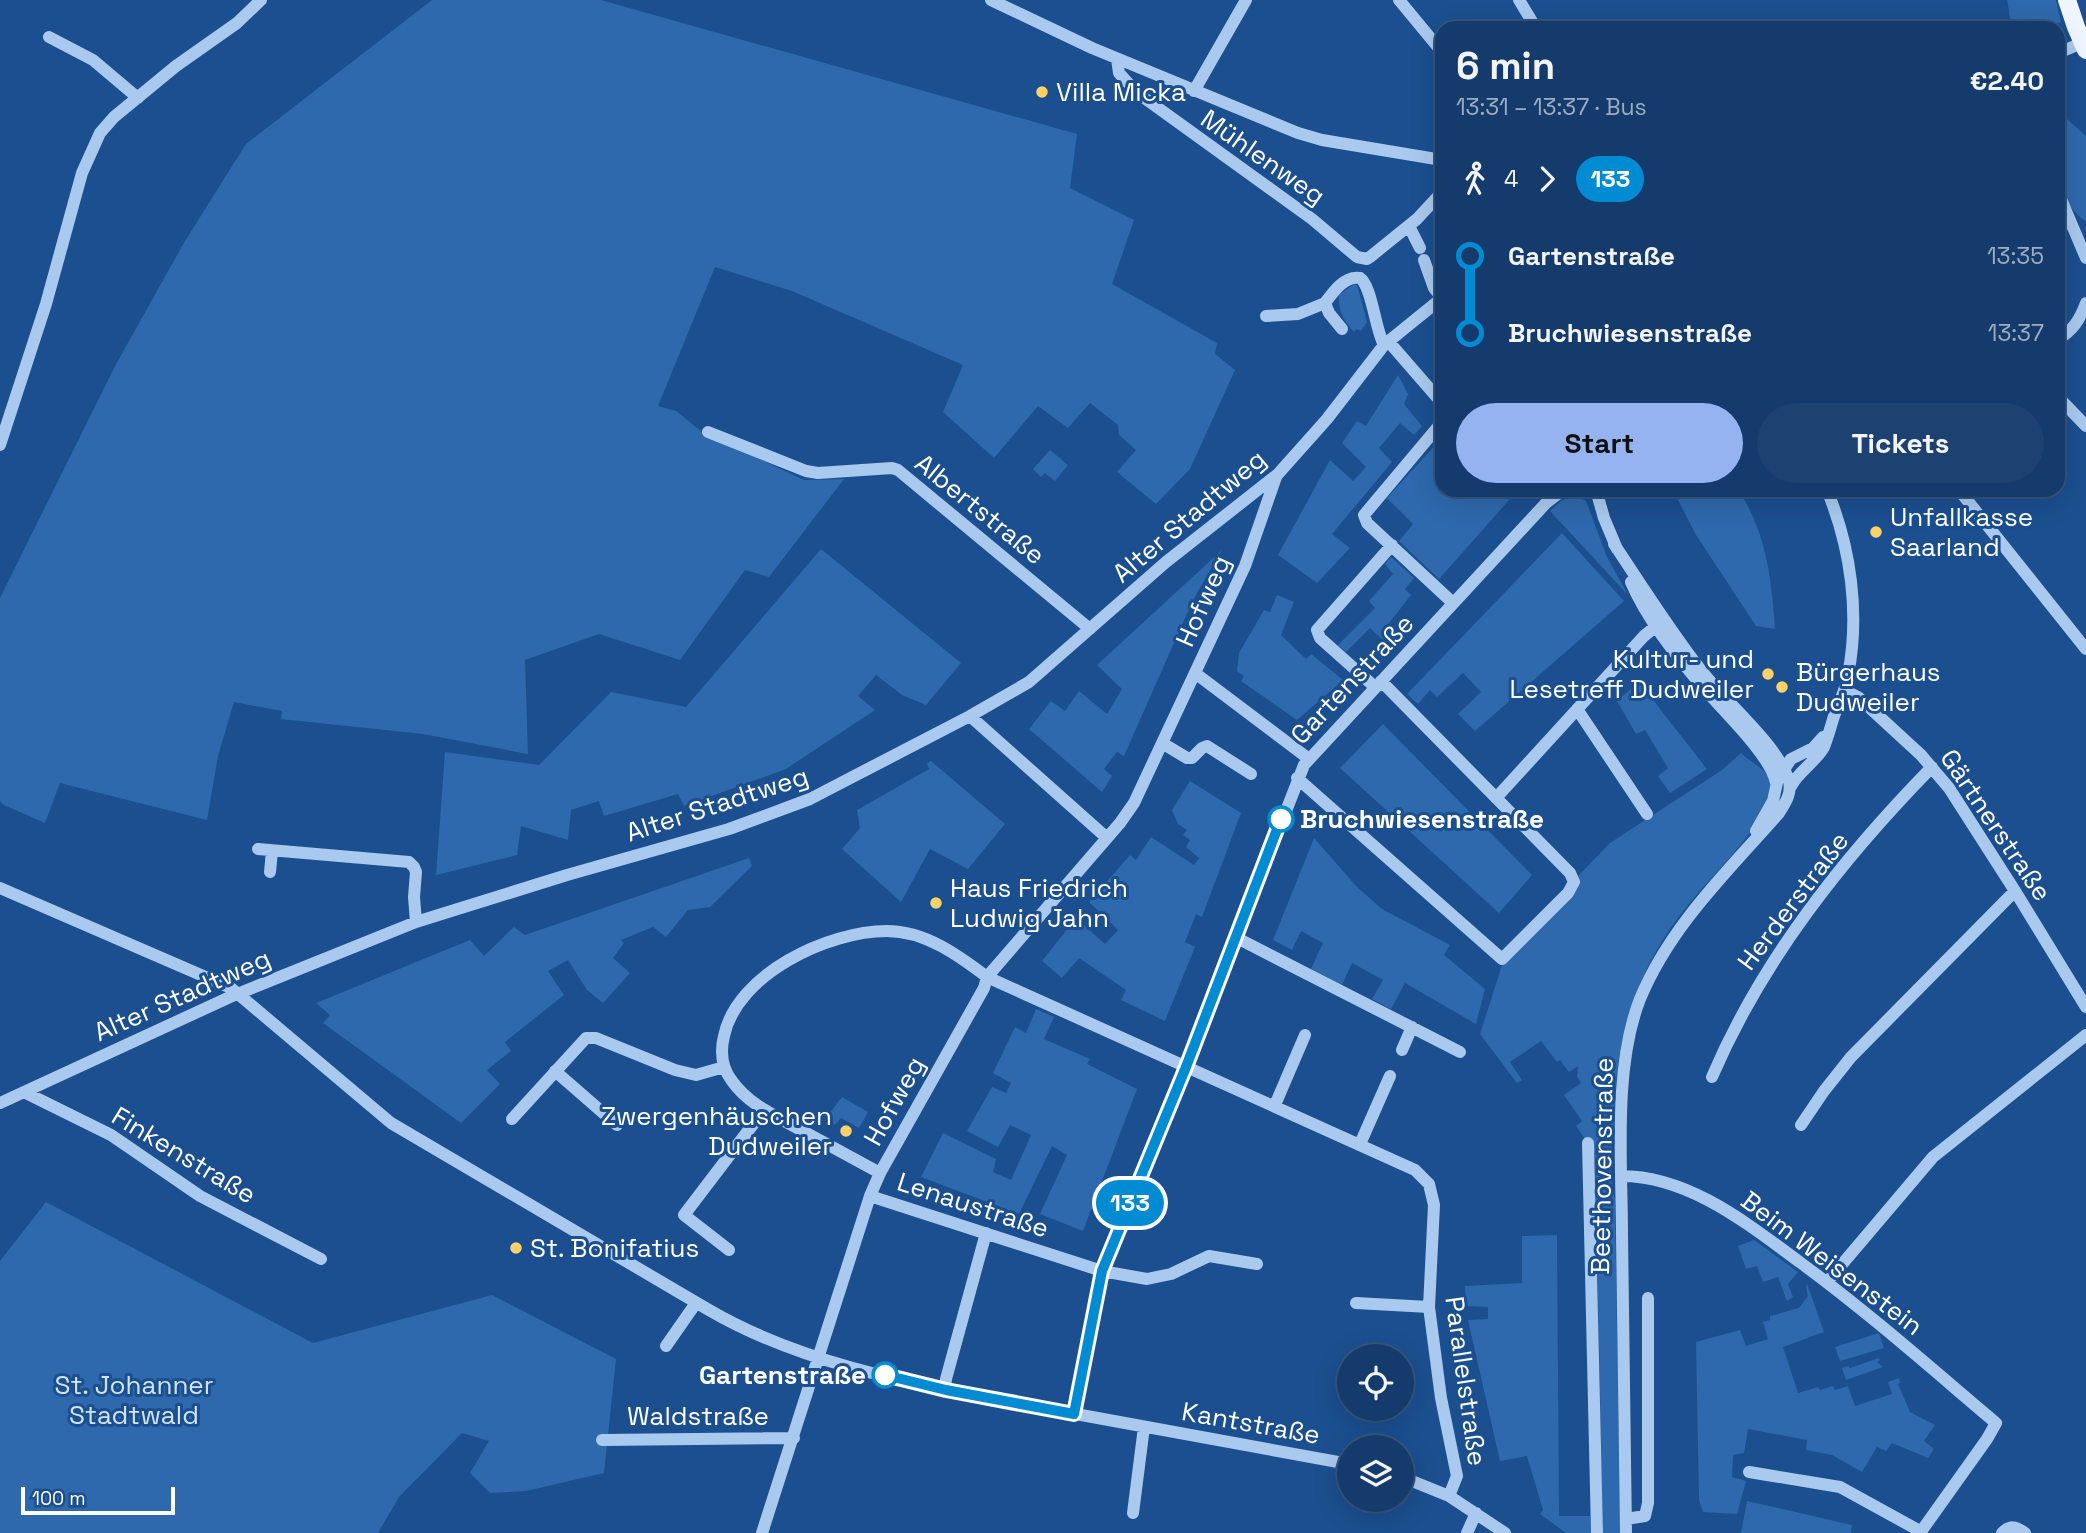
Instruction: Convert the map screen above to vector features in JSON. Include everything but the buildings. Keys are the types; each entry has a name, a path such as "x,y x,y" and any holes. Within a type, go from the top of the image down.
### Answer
{"main road":[{"path":"2067,0 2084,46"}],"street":[{"path":"0,445 53,306 82,173 100,133 114,117 176,66 237,23 261,0"},
{"path":"991,0 1117,58 1273,124 1322,140 1435,159"},
{"path":"1194,91 1246,0"},
{"path":"1399,0 1435,44"},
{"path":"1519,0 1532,21"},
{"path":"49,37 93,60 138,98"},
{"path":"2065,51 2084,46"},
{"name":"Mühlenweg","path":"1117,58 1119,73 1136,92 1312,219 1361,258 1370,257 1409,226"},
{"path":"1435,199 1409,226 1435,289"},
{"path":"2065,208 2086,257"},
{"path":"1266,316 1298,314 1325,303 1346,280 1353,277 1364,281 1368,288 1378,335 1435,395"},
{"path":"1325,303 1329,313 1342,329"},
{"path":"2065,335 2082,314 2086,303"},
{"name":"Alter Stadtweg","path":"3,1098 24,1092 240,993 416,922 729,829 810,799 970,716 1029,682 1166,562 1278,474 1387,344 1435,304"},
{"path":"2065,404 2086,426"},
{"path":"1435,430 1364,515 1367,523 1453,603"},
{"name":"Albertstraße","path":"708,432 806,471 818,473 892,468 898,470 1090,629"},
{"name":"Hofweg","path":"762,1533 870,1196 880,1173 984,988 987,976 1134,803 1245,566 1278,474"},
{"name":"Gartenstraße","path":"1074,1414 1102,1271 1186,1067 1297,778 1309,759 1553,497"},
{"path":"1598,497 1614,544 1634,589 1702,686 1767,753 1800,771"},
{"name":"Beethovenstraße","path":"1626,1533 1621,1176 1624,1067 1631,1030 1641,998 1662,955 1685,920 1779,813 1800,771 1821,752 1848,677 1852,646 1852,590 1847,553 1838,515 1830,497"},
{"path":"1965,497 2086,649"},
{"path":"1297,778 1502,959 1568,893 1574,882 1570,873 1496,798 1378,684 1320,638 1317,631 1392,545"},
{"path":"1496,798 1660,623"},
{"path":"1195,673 1309,759"},
{"name":"Gärtnerstraße","path":"1844,690 1858,696 1933,767 2015,891 2086,1007"},
{"path":"1577,709 1647,814"},
{"path":"970,716 1107,838"},
{"name":"Beethovenstraße","path":"1745,850 1773,801 1776,783 1788,764 1813,748 1833,719"},
{"path":"1162,743 1187,758 1192,758 1207,746 1251,774"},
{"path":"1767,753 1776,783"},
{"path":"1788,764 1790,788"},
{"name":"Herderstraße","path":"1712,1077 1739,1018 1790,936 1854,854 1933,767"},
{"path":"270,872 265,850 409,862 416,872 416,922"},
{"name":"Kantstraße","path":"0,888 240,993 391,1123 696,1303 757,1336 820,1358 946,1390 1337,1462"},
{"path":"1801,1125 1851,1057 2015,891"},
{"path":"880,1173 764,1110 745,1096 724,1067 722,1041 732,1012 746,992 776,967 814,947 861,934 887,931 909,933 949,950 987,976"},
{"path":"1235,937 1460,1052"},
{"name":"Parallelstraße","path":"987,976 1416,1170 1429,1184 1435,1208 1429,1307 1441,1398 1457,1476 1449,1496"},
{"path":"1402,1050 1412,1027"},
{"path":"1275,1105 1305,1035"},
{"path":"1827,1282 1933,1157 2086,1035"},
{"path":"512,1119 586,1038 596,1038 675,1070 696,1075 724,1067"},
{"path":"555,1071 617,1125"},
{"path":"1360,1144 1390,1076"},
{"name":"Finkenstraße","path":"24,1092 111,1135 200,1196 321,1259"},
{"path":"729,1250 684,1214 764,1110"},
{"name":"Beethovenstraße","path":"1588,1143 1597,1533"},
{"name":"Beim Weisenstein","path":"1621,1176 1633,1176 1672,1186 1715,1205 1755,1230 1877,1321 1996,1423 1920,1532"},
{"name":"Lenaustraße","path":"870,1196 1102,1271 1147,1279 1171,1274 1216,1256 1257,1264"},
{"path":"946,1390 946,1379 986,1233"},
{"path":"1626,1519 1645,1516 1648,1503 1648,1298"},
{"path":"666,1346 696,1303"},
{"path":"1356,1303 1429,1307"},
{"name":"Kantstraße","path":"1133,1513 1144,1427"},
{"name":"Waldstraße","path":"603,1440 793,1438"},
{"path":"1749,1472 1840,1487 1920,1532"},
{"path":"1414,1482 1449,1496 1505,1533"},
{"path":"1467,1533 1476,1513"},
{"path":"2002,1533 2007,1527 2015,1527 2025,1533"}],"green space":[{"path":"432,0 601,0 1077,134 1070,188 1134,220 1112,284 1217,343 1215,354 1235,370 1190,469 1156,504 1117,472 1136,450 1119,435 1118,425 1090,403 1068,428 1038,406 994,458 943,412 963,365 792,291 715,267 658,406 676,411 702,432 804,480 844,479 769,577 745,570 680,660 599,634 525,660 528,754 423,734 281,719 282,711 234,702 218,756 207,820 60,783 45,823 4,805 0,801 0,598 115,366 185,241 246,144"},
{"path":"2007,0 2056,0 2061,21 2011,21"},
{"path":"2065,117 2086,136 2086,221 2075,212 2067,200"},
{"path":"1354,284 1357,285 1367,322 1361,331 1357,329 1354,332 1342,315 1339,295"},
{"path":"1398,375 1408,394 1404,404 1422,426 1414,435 1400,423 1379,448 1392,462 1332,534 1350,548 1317,583 1278,555 1330,460 1353,481 1366,467 1342,443 1357,421 1366,426"},
{"path":"1435,445 1435,497 1512,497 1439,579 1399,541 1413,524 1387,498"},
{"path":"1050,450 1068,465 1055,481 1045,473 1041,477 1033,469"},
{"path":"1578,497 1586,501 1607,557 1628,595 1550,511 1562,500"},
{"path":"1677,497 1742,497 1755,522 1766,557 1775,629 1756,626 1696,535"},
{"path":"1562,533 1624,601 1475,731 1458,714 1481,692 1463,673 1437,697 1430,690 1418,704 1407,694"},
{"path":"821,549 961,663 926,705 902,695 876,675 858,696 875,710 786,769 684,806 678,794 604,816 599,801 571,810 568,840 521,826 517,855 436,875 445,752 539,765 611,692 686,707"},
{"path":"1222,550 1193,600 1124,756 1117,752 1104,769 1112,776 1102,792 1029,729 1051,701 1065,711 1079,691 1107,714 1122,689 1097,665"},
{"path":"1391,557 1414,578 1405,589 1411,595 1389,623 1394,628 1385,642 1370,628 1346,652 1338,645 1375,608 1369,601 1393,574 1385,564"},
{"path":"1277,595 1294,602 1281,635 1306,659 1311,654 1343,680 1297,720 1241,681 1244,676 1237,671 1239,653 1264,610 1270,612"},
{"path":"1639,682 1707,769 1670,793 1658,776 1668,768 1645,730 1636,734 1617,701"},
{"path":"1383,724 1532,875 1499,913 1340,768"},
{"path":"1741,753 1765,772 1772,791 1753,829 1680,915 1650,963 1630,1012 1618,1064 1611,1169 1615,1199 1620,1533 1603,1533 1595,1154 1576,1126 1582,1121 1564,1095 1581,1083 1577,1076 1578,1066 1569,1072 1560,1060 1557,1062 1541,1041 1510,1062 1522,1080 1517,1083 1480,1034 1502,965 1579,879 1578,876 1610,843 1722,770"},
{"path":"931,761 1005,824 968,869 930,849 901,902 842,849 860,828 857,810 929,769 927,763"},
{"path":"1190,781 1241,813 1202,917 1196,914 1185,942 1195,947 1165,1021 1121,1000 1126,990 1079,958 1062,978 1042,961 1076,918 1105,944 1118,930 1089,902 1130,855 1136,860 1151,837 1194,865 1199,858 1186,847 1190,840 1183,835 1187,830 1178,824 1172,810"},
{"path":"1314,838 1357,887 1382,909 1450,945 1444,955 1485,989 1476,1024 1405,983 1391,1009 1372,999 1383,980 1352,963 1342,985 1311,969 1323,943 1301,931 1292,950 1273,940"},
{"path":"749,858 752,866 710,907 688,910 666,937 653,927 621,940 624,943 613,958 630,973 603,1003 587,990 568,960 548,971 564,995 505,1042 511,1051 487,1070 500,1084 461,1123 323,1023 330,1015 316,1003 470,940 484,956 514,927 525,935"},
{"path":"1036,1009 1054,1017 1044,1039 1090,1059 1087,1064 1137,1089 1083,1231 1040,1214 1067,1155 1052,1146 1019,1214 921,1177 943,1133 996,1159 993,1172 1011,1180 1031,1135 1010,1125 998,1147 967,1131 992,1087 1006,1093 1011,1083 993,1073 1015,1027 1026,1033"},
{"path":"842,1097 868,1112 859,1128 841,1118 835,1125 826,1118"},
{"name":"St. Johanner Stadtwald","path":"46,1202 313,1343 492,1295 616,1359 604,1473 526,1491 490,1493 470,1473 489,1441 462,1433 399,1497 378,1533 0,1533 0,1261"},
{"path":"1557,1235 1559,1516 1590,1516 1591,1533 1566,1533 1540,1514 1543,1510 1527,1456 1500,1461 1468,1320 1488,1319 1488,1307 1466,1306 1465,1286 1522,1283 1522,1236"},
{"path":"1754,1240 1798,1272 1788,1284 1793,1297 1787,1301 1778,1277 1763,1282 1757,1266 1746,1269 1738,1246"},
{"path":"1807,1284 1824,1332 1783,1347 1798,1393 1818,1387 1820,1390 1833,1386 1835,1390 1848,1386 1855,1406 1892,1394 1888,1382 1899,1378 1898,1384 1910,1412 1935,1425 1924,1441 1934,1449 1928,1458 1892,1443 1886,1451 1877,1447 1862,1472 1832,1455 1806,1450 1807,1440 1748,1429 1744,1453 1733,1455 1732,1477 1746,1481 1737,1514 1703,1512 1699,1500 1696,1342 1740,1330 1746,1346 1768,1339 1763,1322 1770,1320 1770,1316 1799,1308 1808,1296"},
{"path":"1879,1333 1884,1348 1840,1361 1835,1347"},
{"path":"1879,1358 1877,1362 1883,1367 1846,1380 1842,1368"},
{"path":"1747,1501 1852,1525 1851,1533 1741,1533"}],"bus line":[{"name":"133","path":"885,1375 946,1390 1074,1414 1102,1271 1186,1067 1281,819"}],"place":[{"name":"Villa Micka","path":"1042,92"},
{"name":"Unfallkasse Saarland","path":"1876,532"},
{"name":"Kultur- und Lesetreff Dudweiler","path":"1768,674"},
{"name":"Bürgerhaus Dudweiler","path":"1782,687"},
{"name":"Bruchwiesenstraße","path":"1281,819"},
{"name":"Haus Friedrich Ludwig Jahn","path":"936,903"},
{"name":"Zwergenhäuschen Dudweiler","path":"846,1131"},
{"name":"St. Bonifatius","path":"516,1248"},
{"name":"Gartenstraße","path":"885,1375"}]}
